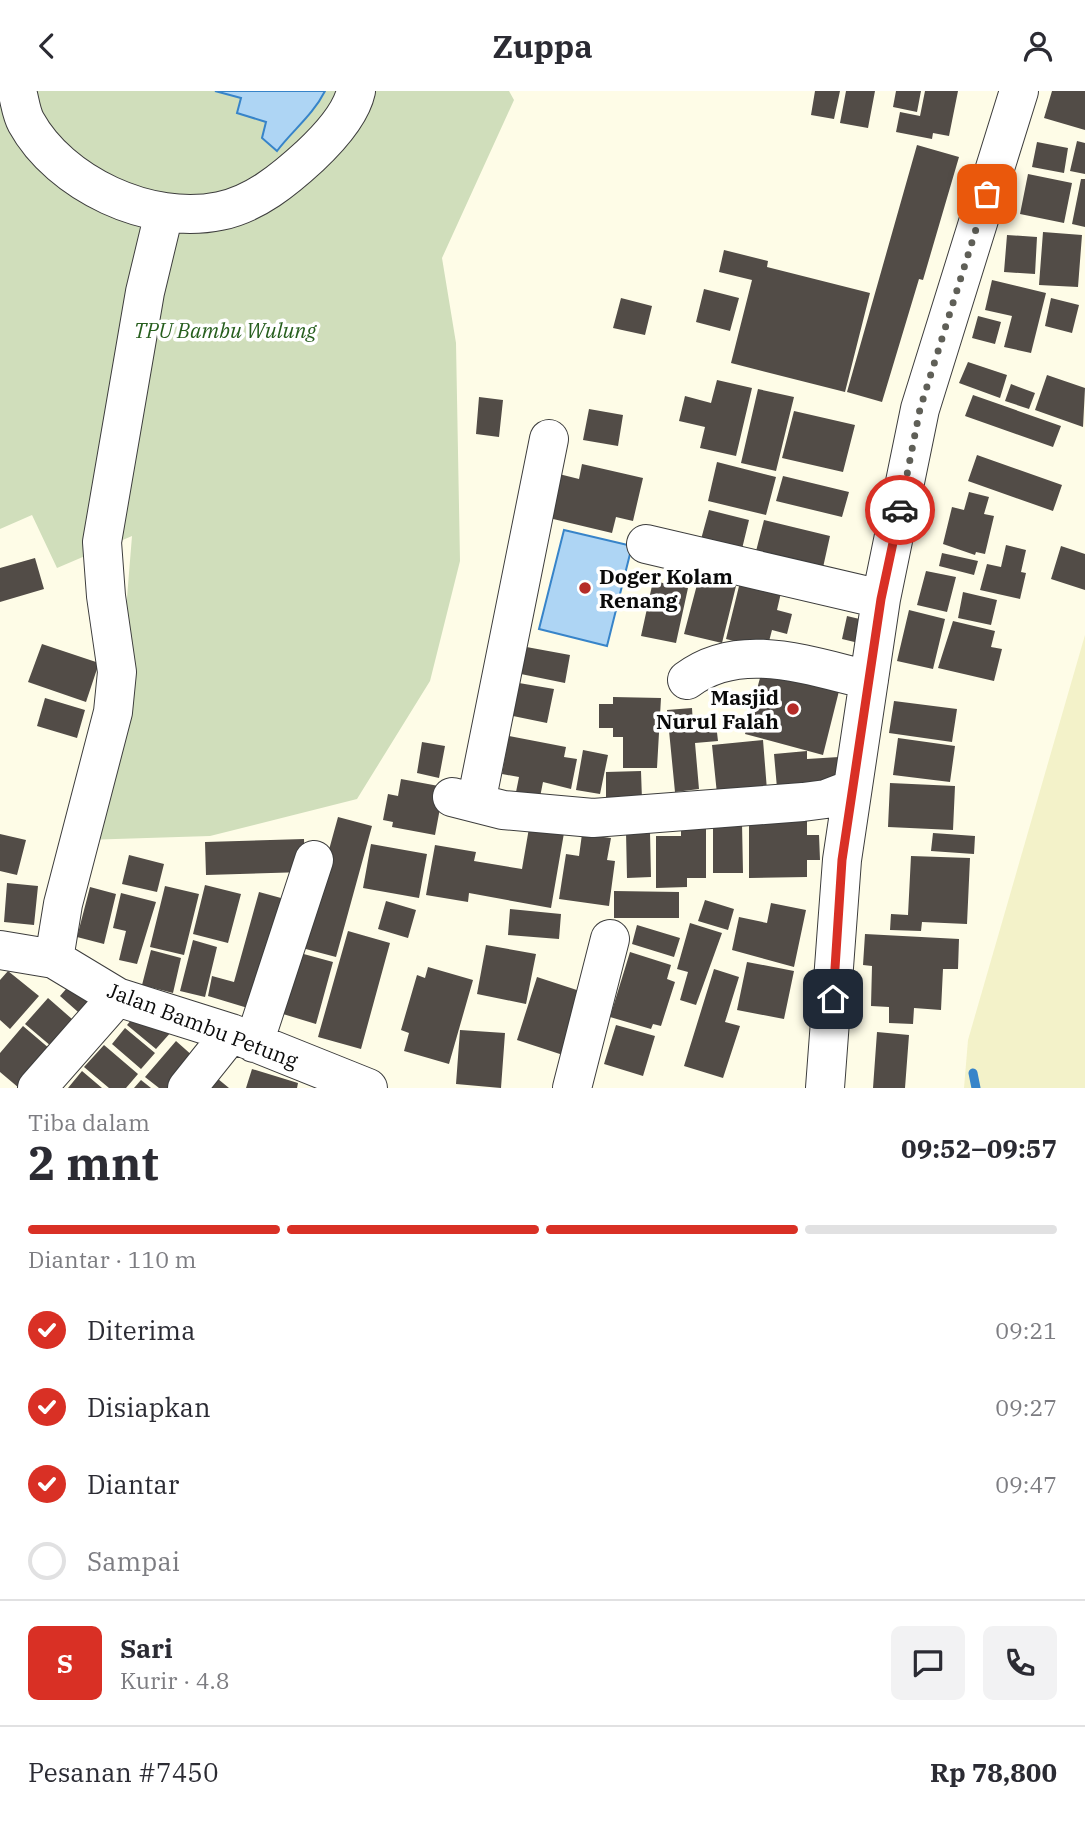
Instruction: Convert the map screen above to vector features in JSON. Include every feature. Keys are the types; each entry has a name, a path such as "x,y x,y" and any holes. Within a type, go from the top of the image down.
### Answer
{"street":[{"path":"17,91 25,120 48,152 83,180 130,202 164,213 220,211 278,185 323,143 354,100 356,91"},
{"path":"825,1088 842,860 881,599 920,409 1019,91"},
{"path":"54,959 63,904 113,712 117,672 106,596 102,542 145,292 164,213"},
{"path":"549,439 464,800 546,816 607,818 803,802 826,799 852,789"},
{"path":"646,544 881,599"},
{"path":"687,680 706,665 722,660 772,658 869,680"},
{"path":"187,1088 242,1038 314,860"},
{"path":"572,1088 610,939"},
{"name":"Jalan Bambu Petung","path":"0,950 54,959 117,997 242,1038 368,1088"},
{"path":"37,1088 117,997"}],"green space":[{"name":"TPU Bambu Wulung","path":"0,91 509,91 514,100 442,258 456,343 460,561 430,681 357,799 210,836 84,840 120,684 132,536 57,568 32,515 0,529"},
{"path":"1085,635 1085,1088 964,1088 968,1040"}],"water":[{"path":"215,91 325,91 309,115 277,151 262,138 266,122 237,113 241,98"},
{"name":"Doger Kolam Renang","path":"564,530 632,546 607,646 539,629"}],"building":[{"path":"815,91 840,91 834,119 811,115"},
{"path":"846,91 875,91 868,128 840,123"},
{"path":"896,91 921,91 917,112 893,107"},
{"path":"925,91 958,91 949,136 933,133 932,139 896,132 900,112 920,116"},
{"path":"1052,91 1085,91 1085,130 1044,118"},
{"path":"1077,141 1085,143 1085,174 1070,171"},
{"path":"1037,142 1068,148 1064,173 1032,167"},
{"path":"917,145 959,157 923,280 919,279 882,402 847,392"},
{"path":"1028,174 1072,183 1064,223 1020,214"},
{"path":"1081,179 1085,179 1085,227 1072,224"},
{"path":"1043,232 1082,235 1078,287 1039,285"},
{"path":"1007,235 1037,237 1035,274 1004,272"},
{"path":"724,250 768,261 767,267 870,293 845,392 731,363 752,280 719,272"},
{"path":"992,280 1046,293 1031,353 1004,347 1012,316 985,310"},
{"path":"704,289 739,298 730,331 696,322"},
{"path":"621,298 652,306 645,335 613,328"},
{"path":"1051,298 1079,305 1072,333 1045,326"},
{"path":"978,316 1001,322 995,344 972,338"},
{"path":"968,362 1007,375 1000,398 959,383"},
{"path":"1047,375 1085,388 1083,427 1035,410"},
{"path":"717,380 752,388 736,456 700,448 705,427 679,421 685,396 711,403"},
{"path":"1011,384 1035,393 1029,409 1005,401"},
{"path":"758,389 794,397 776,471 741,463"},
{"path":"973,395 1061,426 1053,447 965,416"},
{"path":"479,397 503,400 499,437 476,434"},
{"path":"589,409 623,415 618,446 583,440"},
{"path":"794,411 855,425 843,472 782,458"},
{"path":"977,455 1062,485 1053,511 968,481"},
{"path":"717,462 776,477 766,515 708,501"},
{"path":"582,464 643,478 633,521 616,517 612,533 549,518 559,474 579,479"},
{"path":"783,476 849,492 842,517 776,501"},
{"path":"969,492 989,497 984,514 994,516 985,554 976,552 975,555 943,544 952,507 964,510"},
{"path":"709,510 749,520 741,553 700,543"},
{"path":"764,520 830,536 822,572 755,555"},
{"path":"1006,545 1026,550 1021,572 1026,573 1020,599 980,590 987,564 1001,567"},
{"path":"1061,546 1085,554 1085,590 1051,579"},
{"path":"942,553 978,561 974,575 939,566"},
{"path":"35,558 44,589 0,602 0,568"},
{"path":"926,571 956,577 947,612 917,605"},
{"path":"742,574 783,584 777,610 792,614 787,634 772,630 767,649 726,639"},
{"path":"699,577 736,586 722,643 684,634"},
{"path":"653,581 688,588 676,643 641,636"},
{"path":"963,592 997,600 991,625 958,618"},
{"path":"909,610 945,619 933,669 897,661"},
{"path":"847,616 872,622 867,645 842,639"},
{"path":"953,621 995,631 991,647 1002,649 994,681 938,668"},
{"path":"42,644 99,663 86,702 28,682"},
{"path":"521,646 570,655 565,683 516,673"},
{"name":"Masjid Nurul Falah","path":"764,663 841,683 823,755 745,734"},
{"path":"519,683 554,689 547,723 513,716"},
{"path":"613,697 661,698 657,768 623,768 623,737 613,737 613,728 599,728 599,704 613,704"},
{"path":"45,698 85,710 77,738 37,726"},
{"path":"894,701 957,709 952,742 889,733"},
{"path":"692,708 693,725 716,724 718,741 695,743 699,789 675,792 667,710"},
{"path":"509,736 566,747 564,757 577,759 571,789 543,782 540,797 516,792 519,777 502,774"},
{"path":"898,738 955,746 950,782 893,775"},
{"path":"763,740 767,790 717,794 712,745"},
{"path":"422,742 445,746 439,778 417,773"},
{"path":"583,750 608,755 600,794 576,790"},
{"path":"807,751 807,759 839,757 841,785 777,788 774,754"},
{"path":"641,771 642,800 606,801 606,772"},
{"path":"401,779 444,787 435,835 392,827 393,822 383,820 388,794 398,796"},
{"path":"890,783 955,786 953,830 888,827"},
{"path":"749,810 807,810 807,835 819,835 820,860 807,860 807,877 749,878"},
{"path":"338,817 372,826 336,957 302,948"},
{"path":"713,823 742,823 743,873 713,873"},
{"path":"681,827 706,827 706,878 687,878 687,887 656,888 656,836 681,836"},
{"path":"529,828 564,833 551,908 469,893 468,902 426,895 435,845 476,852 474,861 522,869"},
{"path":"626,832 650,832 651,877 627,878"},
{"path":"933,833 975,836 974,854 931,851"},
{"path":"0,834 26,840 17,875 0,871"},
{"path":"582,834 611,838 607,860 615,861 609,906 559,899 566,854 579,856"},
{"path":"304,839 305,872 206,875 205,842"},
{"path":"371,844 427,854 419,898 363,888"},
{"path":"129,855 164,864 157,892 122,884"},
{"path":"911,856 970,858 967,924 922,922 921,931 890,930 891,914 908,915"},
{"path":"7,883 38,886 34,925 4,922"},
{"path":"205,885 241,894 228,943 193,934"},
{"path":"165,886 199,894 184,955 150,947"},
{"path":"90,887 116,894 104,944 77,937"},
{"path":"614,891 679,892 679,918 614,918"},
{"path":"259,892 292,901 261,1012 208,996 212,976 234,982"},
{"path":"121,893 156,902 137,964 119,960 126,931 113,928"},
{"path":"705,900 734,909 728,930 698,921"},
{"path":"386,901 416,910 408,938 378,929"},
{"path":"771,903 806,910 794,967 732,950 739,917 767,923"},
{"path":"510,909 561,914 559,939 508,935"},
{"path":"690,923 722,933 696,1005 680,1000 688,972 677,969"},
{"path":"637,925 680,938 674,957 632,944"},
{"path":"348,931 390,943 361,1049 318,1037"},
{"path":"865,934 959,939 958,969 943,969 941,1010 914,1008 913,1024 889,1023 889,1007 871,1006 872,966 863,965"},
{"path":"193,940 217,947 205,997 180,991"},
{"path":"486,945 536,954 526,1004 477,994"},
{"path":"151,950 181,958 173,993 142,985"},
{"path":"630,952 671,965 667,979 675,982 661,1026 653,1024 651,1029 610,1017"},
{"path":"300,953 333,962 316,1024 283,1014"},
{"path":"747,962 794,971 784,1019 737,1010"},
{"path":"428,967 473,980 449,1064 404,1051 409,1033 401,1030 417,975 425,978"},
{"path":"714,969 739,977 725,1022 740,1026 723,1078 684,1066"},
{"path":"8,971 39,996 10,1029 0,1020 0,980"},
{"path":"79,974 105,997 86,1019 60,996"},
{"path":"537,977 586,993 566,1056 517,1040"},
{"path":"48,998 80,1026 58,1052 25,1024"},
{"path":"143,1006 172,1031 156,1049 127,1025"},
{"path":"616,1025 655,1036 643,1076 604,1064"},
{"path":"23,1026 57,1055 19,1088 0,1072 0,1053"},
{"path":"125,1028 155,1053 141,1069 112,1044"},
{"path":"460,1030 505,1033 501,1088 456,1084"},
{"path":"877,1032 909,1035 905,1088 873,1088"},
{"path":"176,1041 203,1065 184,1088 159,1088 145,1077"},
{"path":"104,1045 138,1074 126,1088 109,1088 84,1067"},
{"path":"252,1069 298,1083 297,1088 246,1088"},
{"path":"82,1071 102,1088 68,1088"},
{"path":"212,1074 229,1088 200,1088"},
{"path":"141,1080 151,1088 134,1088"}],"waterway":[{"path":"973,1073 976,1088"}],"way so far":[{"path":"900,510 920,409 987,194"}],"place":[{"name":"Doger Kolam Renang","path":"585,588"},
{"name":"Masjid Nurul Falah","path":"793,709"}],"route":[{"path":"833,999 842,860 881,599 900,510"}]}
